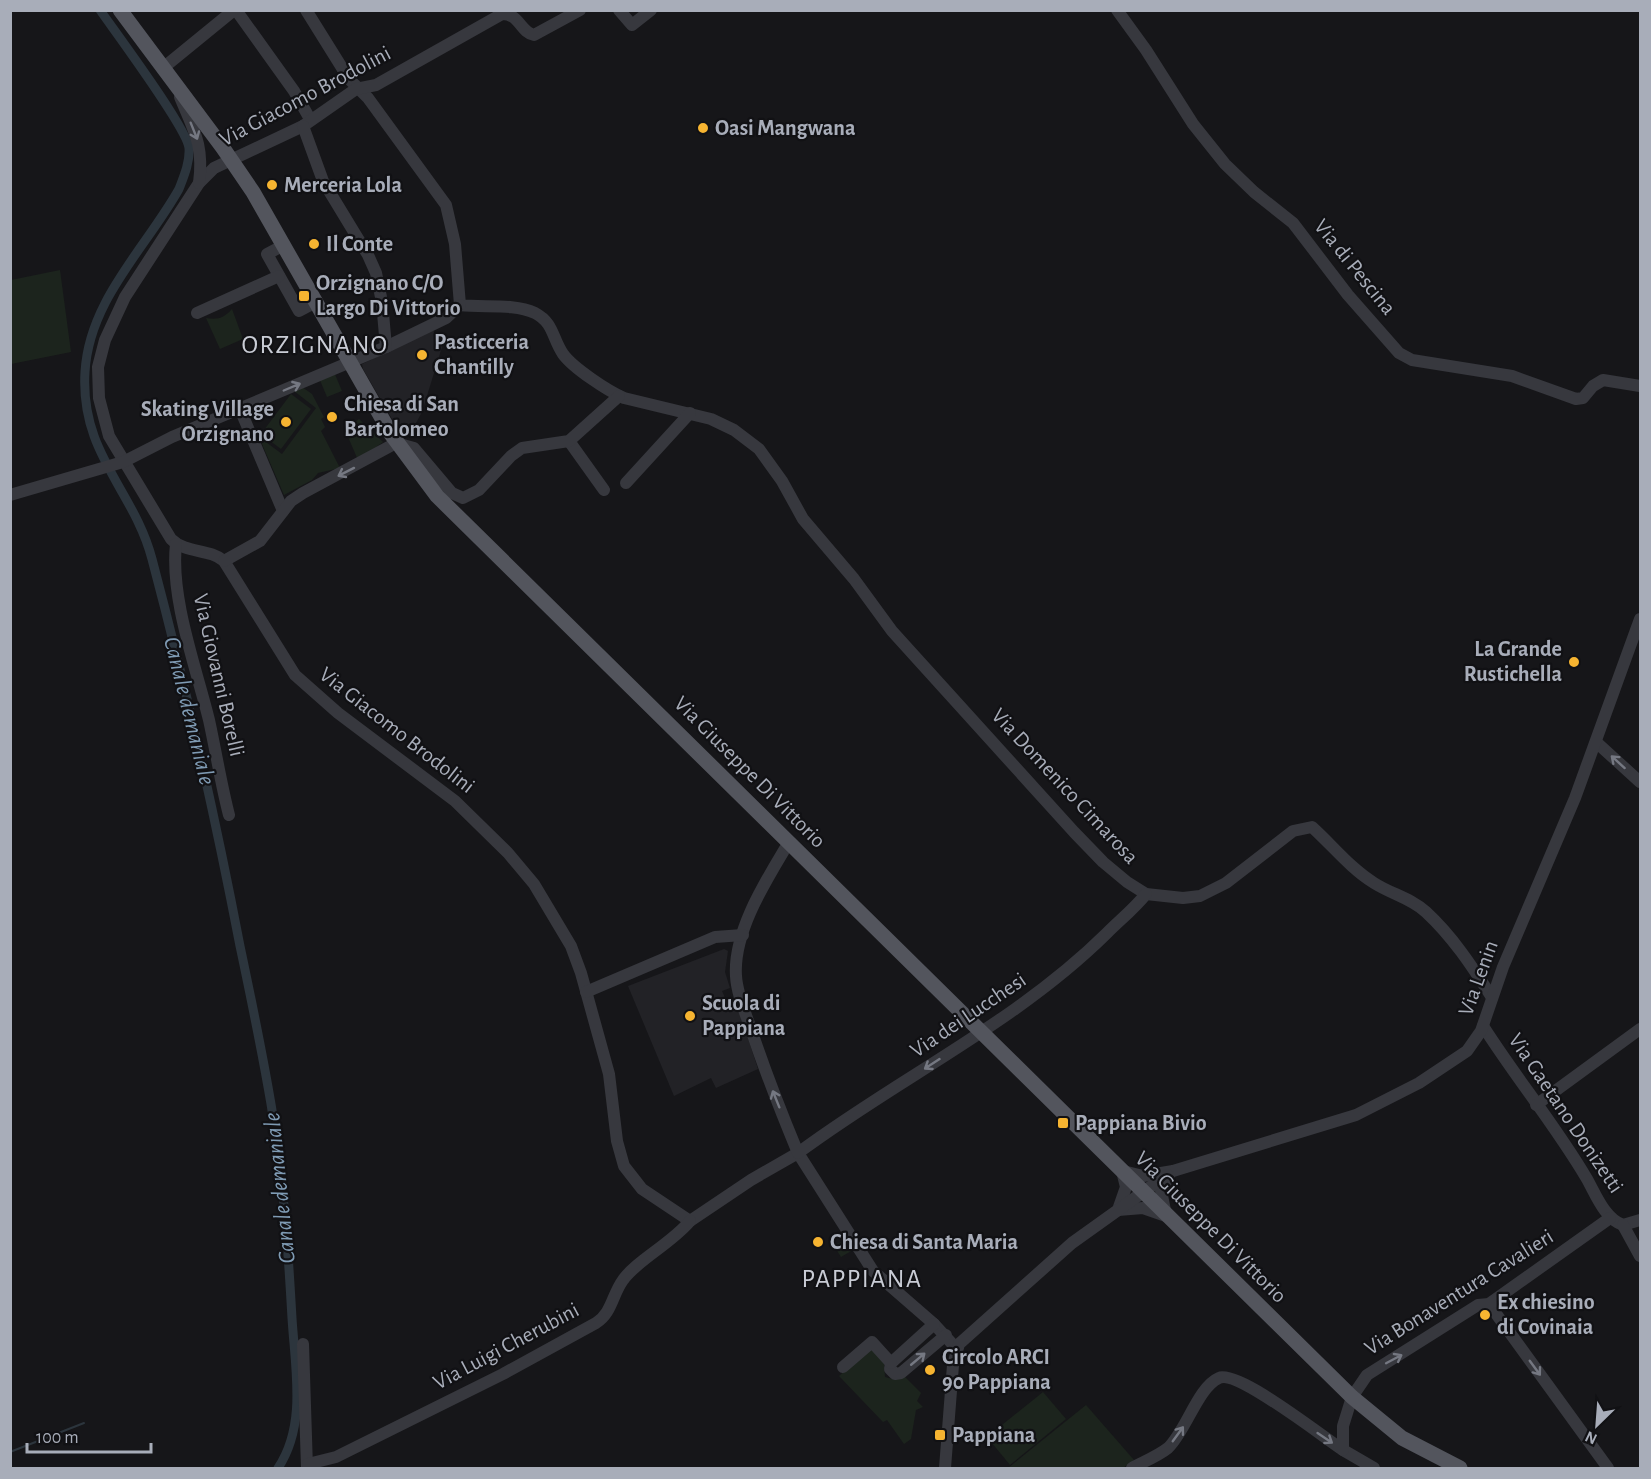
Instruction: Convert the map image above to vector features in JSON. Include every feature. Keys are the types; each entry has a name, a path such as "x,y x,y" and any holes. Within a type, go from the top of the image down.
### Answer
{"main road":[{"name":"Via Giuseppe Di Vittorio","path":"120,10 232,161 284,245 396,443 449,508 1352,1397 1402,1438 1460,1468"}],"street":[{"path":"163,68 235,10 294,91 307,123 323,181 368,255 376,273 381,295 386,347"},
{"path":"10,495 118,463 172,437 386,347 446,318 460,305 455,244 446,205 368,98 356,89 306,10"},
{"name":"Via Giacomo Brodolini","path":"176,544 118,463 99,398 101,353 124,297 199,183 214,168 307,123 356,89 376,85 502,14 516,18 526,30 534,35 580,10"},
{"path":"619,10 632,25 651,10"},
{"name":"Via di Pescina","path":"1117,10 1146,50 1193,124 1225,164 1293,223 1348,295 1405,358 1504,374 1576,399 1583,398 1597,382 1603,380 1641,386"},
{"path":"173,82 196,136 202,159 199,183"},
{"path":"202,159 210,152 223,148"},
{"path":"284,245 267,254 279,276 299,311 316,302"},
{"path":"197,313 279,276"},
{"name":"Via Domenico Cimarosa","path":"460,305 520,308 541,316 551,325 567,358 619,396 721,423 759,449 782,480 803,519 854,579 892,631 1095,855 1127,882 1146,894 1183,898 1211,892 1226,883 1282,838 1308,826 1363,876 1383,889 1411,900 1427,912 1461,950 1491,996"},
{"path":"176,544 210,552 224,561 260,542 283,511 303,493 396,443 414,448 444,486 454,495 463,498 479,490 522,448 569,441 619,396"},
{"path":"240,409 283,511"},
{"path":"626,483 690,413"},
{"path":"569,441 604,490"},
{"name":"Via Giovanni Borelli","path":"176,544 174,561 190,651 230,815"},
{"name":"Via Giacomo Brodolini","path":"224,561 295,675 338,713 455,801 526,873 571,946 609,1074 616,1141 624,1166 642,1189 690,1221"},
{"name":"Via Lenin","path":"1122,1171 1143,1176 1173,1171 1368,1110 1459,1058 1473,1044 1483,1026 1491,996 1553,852 1641,619"},
{"path":"1596,742 1641,782"},
{"path":"789,842 764,883 743,935 736,975 739,993 767,1075 798,1153 873,1270 946,1335 956,1348 945,1468"},
{"name":"Via dei Lucchesi","path":"798,1153 994,1026 1070,968 1146,894"},
{"path":"586,992 715,937 743,935"},
{"name":"Via Gaetano Donizetti","path":"1483,1026 1641,1256"},
{"path":"1536,1105 1641,1029"},
{"path":"690,1221 751,1180 798,1153"},
{"path":"1116,1210 1126,1193 1122,1171"},
{"path":"1116,1210 1143,1208 1167,1216 1162,1186 1173,1171"},
{"name":"Via Lenin","path":"956,1348 1022,1285 1072,1243 1173,1171"},
{"name":"Via Bonaventura Cavalieri","path":"1343,1450 1343,1426 1352,1397 1367,1375 1478,1305 1489,1304 1616,1222 1641,1220"},
{"name":"Via Luigi Cherubini","path":"303,1344 307,1466 336,1456 503,1374 596,1323 608,1313 623,1279 677,1237 690,1221"},
{"path":"1489,1304 1608,1468"},
{"path":"934,1324 891,1363 890,1369 895,1374 901,1373 946,1335"},
{"path":"843,1367 872,1342 891,1363"},
{"path":"1132,1468 1168,1448 1208,1388 1218,1378 1226,1376 1245,1383 1343,1450 1374,1468"}],"shaded area":[{"path":"60,270 71,352 11,364 11,280"},
{"path":"232,309 243,339 220,349 206,318 220,318"},
{"path":"433,330 442,347 422,412 416,423 399,431 362,364"},
{"path":"334,372 342,391 327,397 319,378"},
{"path":"302,387 312,394 324,417 321,419 325,427 321,431 340,468 318,473 312,480 284,495 259,437 282,454 316,408 294,391"},
{"name":"Skating Village Orzignano","path":"291,394 311,409 281,449 261,434"},
{"path":"359,419 383,442 358,460 345,430"},
{"name":"Scuola di Pappiana","path":"724,949 728,951 725,972 730,988 722,991 729,1007 737,1005 758,1069 716,1088 711,1078 674,1096 628,986"},
{"path":"846,1239 853,1250 841,1257 834,1246"},
{"path":"872,1347 884,1360 885,1377 896,1380 903,1375 921,1393 917,1401 923,1407 916,1410 911,1439 904,1444 887,1420 883,1422 839,1376"},
{"path":"1043,1392 1066,1419 1010,1465 987,1437"},
{"path":"1086,1405 1134,1460 1123,1468 1008,1468"}],"waterway":[{"name":"Canale demaniale","path":"100,10 164,102 189,148 188,164 179,189 121,276 97,321 89,346 85,372 86,401 99,449 133,512 152,559 177,655 210,800 268,1084 282,1184 297,1376 293,1433 278,1468"},
{"path":"10,1452 84,1423"}],"place":[{"name":"Oasi Mangwana","path":"703,128"},
{"name":"Merceria Lola","path":"272,185"},
{"name":"Il Conte","path":"314,244"},
{"name":"Orzignano C/O Largo Di Vittorio","path":"304,296"},
{"name":"Pasticceria Chantilly","path":"422,355"},
{"name":"Chiesa di San Bartolomeo","path":"332,417"},
{"name":"Skating Village Orzignano","path":"286,422"},
{"name":"La Grande Rustichella","path":"1574,662"},
{"name":"Scuola di Pappiana","path":"690,1016"},
{"name":"Pappiana Bivio","path":"1063,1123"},
{"name":"Chiesa di Santa Maria","path":"818,1242"},
{"name":"Ex chiesino di Covinaia","path":"1485,1315"},
{"name":"Circolo ARCI 90 Pappiana","path":"930,1370"},
{"name":"Pappiana","path":"940,1435"}],"district":[{"name":"ORZIGNANO","path":"315,345"},
{"name":"PAPPIANA","path":"862,1279"}]}
